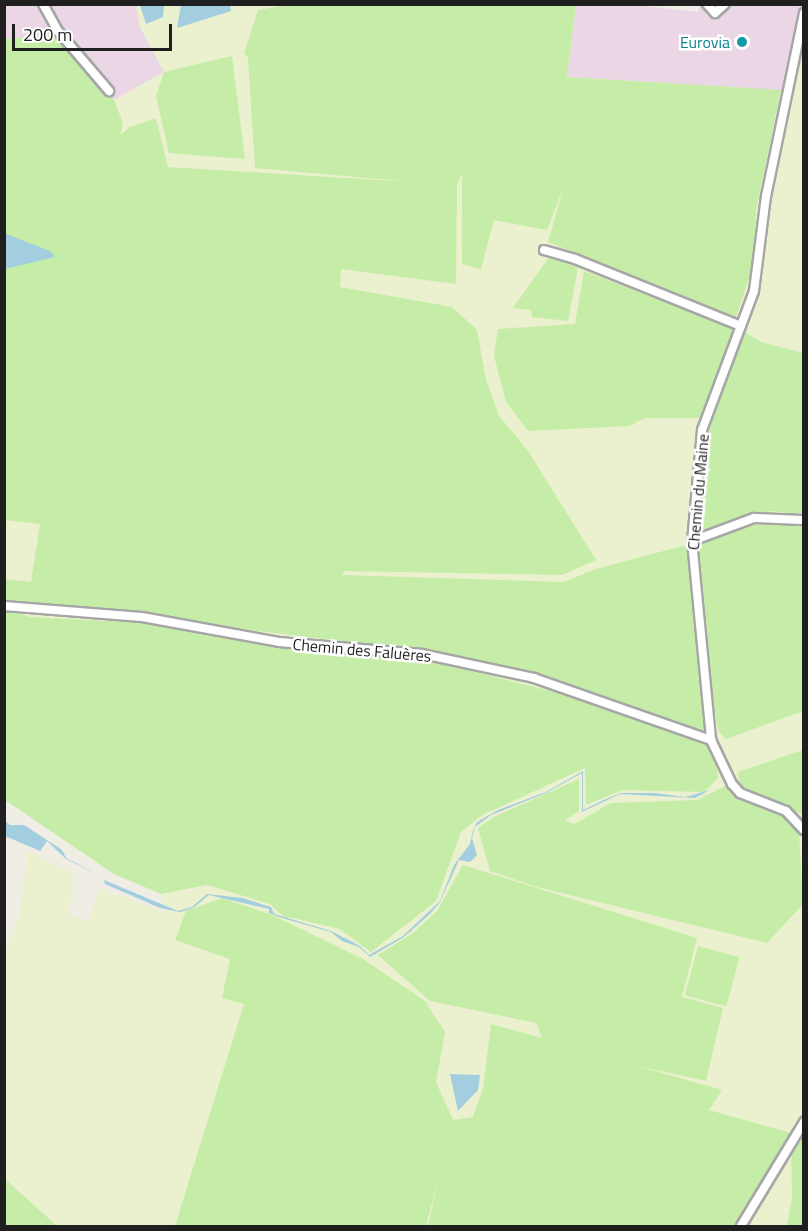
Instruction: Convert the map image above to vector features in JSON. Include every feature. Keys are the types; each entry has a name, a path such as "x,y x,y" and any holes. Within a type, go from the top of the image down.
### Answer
{"street":[{"path":"43,4 58,30 109,91"},
{"path":"707,4 715,13 725,4"},
{"name":"Chemin du Maine","path":"804,13 766,196 757,280 702,430 692,541 711,740 732,784 740,793 786,811 804,830"},
{"path":"543,250 741,326"},
{"path":"692,541 754,518 804,520"},
{"name":"Chemin des Faluères","path":"4,606 142,617 279,642 422,654 534,678 711,740"},
{"path":"741,1227 804,1122"}],"shaded area":[{"path":"5,5 136,5 140,27 164,72 114,100 56,35 5,39"},
{"path":"576,5 636,5 698,12 700,5 803,5 803,32 791,91 567,77"}],"green space":[{"path":"136,5 576,5 567,77 791,91 803,32 804,1112 792,1126 792,1197 787,1226 5,1226 5,954 19,918 28,851 74,874 69,914 88,922 99,888 167,913 161,894 114,874 5,800 5,39 56,35 114,100 164,72 140,27"},
{"path":"287,5 576,5 567,77 781,90 756,211 755,261 736,317 548,242 564,186 547,230 494,220 481,269 462,264 462,173 457,185 456,284 341,269 340,287 452,307 477,330 486,380 499,416 528,451 596,560 562,575 344,571 342,575 564,582 596,569 686,545 708,734 532,673 443,653 5,601 5,579 31,582 40,524 5,520 5,39 56,35 114,100 123,123 120,135 130,127 156,118 168,167 412,182 255,168 248,57 244,53 258,10"},
{"path":"232,56 245,159 169,153 156,96 164,72"},
{"path":"550,256 578,268 568,321 532,317 531,310 513,308"},
{"path":"584,271 735,329 700,418 645,418 629,426 528,431 506,402 494,356 498,329 575,324"},
{"path":"745,332 761,342 803,353 803,515 769,511 696,533 708,433"},
{"path":"767,521 803,525 803,711 726,739 718,730 694,578 697,543"},
{"path":"5,610 31,617 183,625 349,653 420,658 586,700 703,741 715,756 718,778 704,792 622,790 586,805 585,761 585,768 482,815 461,832 436,901 371,952 340,929 288,917 287,920 270,904 207,885 161,894 114,874 5,800"},
{"path":"803,750 803,814 768,801 739,784 738,772"},
{"path":"579,779 579,811 565,820 574,824 611,803 697,800 727,785 756,806 786,817 799,833 803,904 767,943 537,887 490,871 478,828 494,817"},
{"path":"463,865 697,938 682,997 723,1008 706,1081 638,1066 722,1090 709,1110 791,1133 803,1112 803,1226 787,1226 792,1197 791,1134 733,1226 428,1226 439,1177 426,1226 175,1226 244,1004 222,998 230,959 175,940 186,911 222,898 272,915 363,959 425,1001 445,1032 436,1082 453,1120 473,1117 483,1089 491,1024 542,1038 536,1023 430,1001 378,955 413,933 437,911"},
{"path":"698,946 740,957 726,1006 685,995"},
{"path":"5,1179 57,1226 5,1226"}],"water":[{"path":"140,5 164,5 163,17 146,24"},
{"path":"181,5 230,5 231,11 177,28"},
{"path":"4,233 50,251 55,257 5,269"},
{"path":"583,771 583,810 621,793 654,793 685,797 710,790 695,798 620,794 582,812 582,773 546,793 491,815 475,827 472,838 477,855 470,862 459,860 440,902 431,913 404,937 370,957 359,947 342,941 331,932 279,917 269,913 269,909 209,895 193,908 180,912 160,908 105,884 104,880 178,911 192,907 207,894 242,898 271,907 274,914 331,931 360,946 369,955 403,936 440,901 454,865 470,844 473,831 477,822 498,810 546,792"},
{"path":"4,820 10,825 24,825 62,850 66,858 103,877 66,859 47,841 40,851 5,836"},
{"path":"450,1074 480,1075 478,1090 458,1111"}],"place":[{"name":"Eurovia","path":"742,42"}]}
